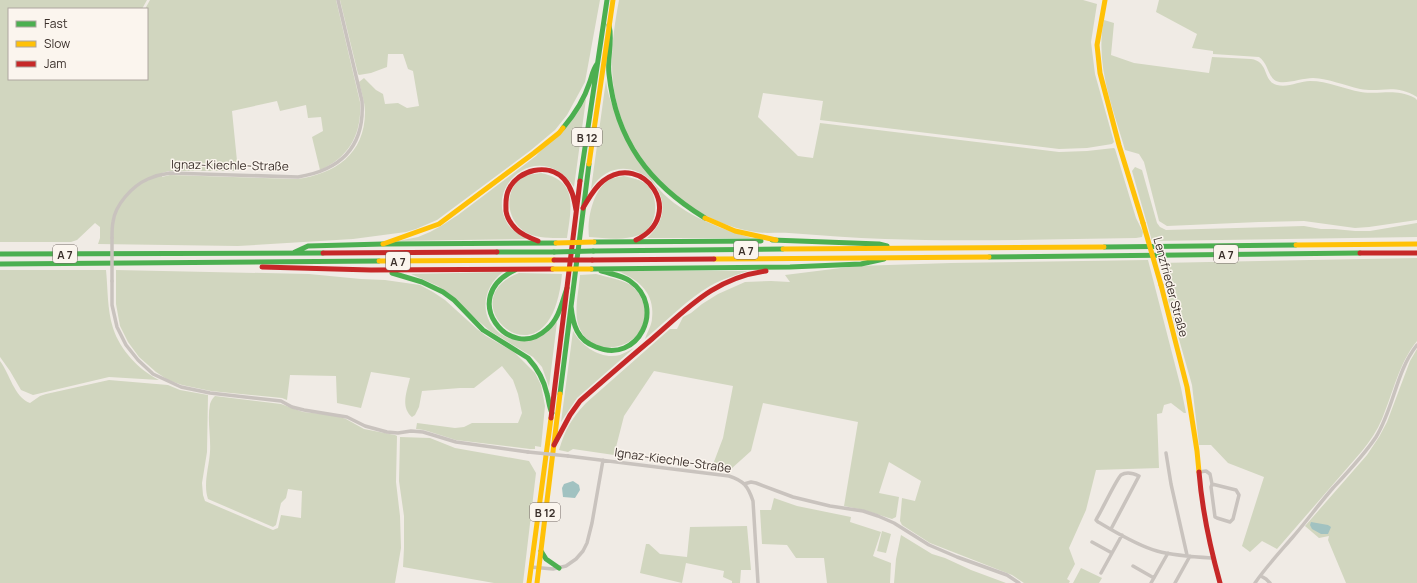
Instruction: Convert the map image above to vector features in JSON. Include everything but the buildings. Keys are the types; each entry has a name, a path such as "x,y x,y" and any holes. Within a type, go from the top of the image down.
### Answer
{"main road":[{"name":"B 12","path":"529,583 552,413 576,210 607,0"},
{"name":"B 12","path":"536,583 583,208 613,0"},
{"name":"Lenzfrieder Straße","path":"1105,0 1097,45 1100,73 1119,145 1161,285 1187,387 1201,495 1213,558 1220,583"},
{"path":"609,25 611,32 608,63 614,102 620,123 628,142 650,174 673,198 706,219 730,229 755,236 769,237 776,240"},
{"name":"A 7","path":"383,244 439,224 559,133 571,118 582,99 592,71 597,64"},
{"path":"576,210 570,186 566,181 550,170 531,170 521,175 508,191 506,211 509,221 516,230 542,243 776,240 880,244 899,249"},
{"path":"583,208 597,187 605,179 614,175 623,173 631,174 640,177 648,183 655,191 659,203 659,213 656,224 650,232 642,238 625,242"},
{"name":"A 7","path":"291,254 308,246 542,243"},
{"name":"A 7","path":"0,254 291,254 1417,244"},
{"name":"A 7","path":"0,264 1417,253"},
{"path":"242,263 255,267 385,271 782,268 880,261 891,257"},
{"path":"554,445 570,415 580,401 701,296 717,286 742,276 775,271 782,268"},
{"path":"517,269 500,278 489,300 489,309 492,318 502,331 510,336 527,339 538,336 547,330 554,321 566,288"},
{"path":"571,306 577,333 585,342 594,348 604,351 616,351 626,348 634,343 642,334 648,322 648,312 646,302 637,286 629,280 619,276 591,269"},
{"path":"385,271 421,281 436,288 449,296 477,325 488,334 516,349 530,360 545,382 548,407 552,413"},
{"path":"541,551 548,563 559,568"}],"street":[{"name":"Ignaz-Kiechle-Straße","path":"338,0 360,95 362,110 362,122 355,142 346,154 333,166 311,175 298,177 170,173 157,175 146,179 133,189 124,199 112,223 112,305 117,328 126,345 138,360 154,374 181,387 210,393 281,400 292,407 347,417 365,426 387,432 423,432 456,442 729,476 744,484 748,489 753,502 758,583"},
{"path":"1255,583 1314,510 1377,436 1402,372 1417,345"},
{"path":"1166,453 1170,484 1189,555 1175,583"},
{"path":"531,567 553,569 566,566 576,559 587,544 604,460"},
{"path":"1199,472 1206,471 1210,474 1215,516 1230,522 1233,519 1239,495 1236,490 1212,484"},
{"path":"1111,530 1139,476 1130,472 1121,476 1097,518 1098,522 1111,530 1147,547 1168,553 1213,558"},
{"path":"744,484 756,482 793,497 830,506 863,511 878,516 894,523 929,545 1006,575 1019,583"},
{"path":"1101,573 1122,535"},
{"path":"1092,542 1112,553"},
{"path":"1152,583 1168,553"},
{"path":"1133,566 1154,578"},
{"path":"1261,576 1270,583"}],"green space":[{"path":"0,0 147,0 143,8 8,8 8,80 148,80 148,8 146,8 150,0 336,0 360,102 359,124 356,134 352,143 339,158 320,170 312,137 323,131 321,117 308,118 306,105 280,111 277,101 232,111 238,171 169,171 162,173 162,177 170,175 297,179 324,172 335,167 354,150 364,127 365,108 359,82 364,78 376,90 383,94 385,104 398,103 407,108 419,106 413,71 408,69 403,54 388,54 387,67 371,73 358,74 340,0 600,0 585,82 567,115 555,130 531,150 437,220 416,229 406,232 353,239 238,246 98,244 100,238 100,227 95,223 77,240 71,242 0,242"},
{"path":"619,0 1083,0 1097,4 1091,42 1095,74 1114,142 1112,144 1087,148 1059,149 820,120 823,101 763,93 758,117 798,156 813,158 820,123 1059,152 1114,148 1136,218 1143,232 1142,237 1011,240 873,239 755,232 729,225 703,214 680,199 660,180 642,158 628,134 618,109 613,82 612,61 613,41"},
{"path":"1159,0 1417,0 1417,97 1401,90 1360,89 1313,78 1289,82 1276,81 1273,79 1259,57 1213,54 1213,51 1192,48 1197,34 1156,12"},
{"path":"1104,20 1114,23 1111,55 1134,63 1209,73 1212,57 1251,59 1257,61 1264,67 1269,80 1272,83 1281,86 1306,81 1317,81 1361,92 1394,92 1415,98 1417,100 1417,220 1355,228 1304,221 1167,226 1159,221 1144,162 1139,154 1125,150 1109,98 1101,51"},
{"path":"606,80 611,102 617,116 655,184 664,194 674,203 699,218 726,230 752,238 647,238 659,222 663,206 658,191 649,179 635,171 620,169 605,174 591,189"},
{"path":"586,99 574,187 561,173 547,167 533,166 520,171 510,180 504,192 502,206 506,221 512,229 527,239 398,241 418,237 430,232 458,215 536,156"},
{"path":"1135,167 1142,170 1157,223 1160,227 1166,230 1304,226 1321,229 1370,231 1417,223 1417,237 1152,241 1132,171"},
{"path":"541,173 562,182 567,189 571,206 567,238 545,238 525,232 519,227 511,213 509,205 512,189 523,177"},
{"path":"624,176 642,181 651,191 654,197 655,212 650,226 639,235 633,237 614,239 589,237 590,215 597,193 608,181"},
{"path":"1417,258 1417,341 1405,359 1376,432 1362,451 1277,549 1262,541 1250,552 1242,546 1264,477 1228,463 1211,445 1199,445 1192,385 1169,304 1165,277 1159,263"},
{"path":"1148,260 1186,413 1171,403 1164,405 1162,413 1157,414 1159,468 1096,470 1086,510 1069,548 1075,564 1067,579 1070,581 1069,583 1024,583 1012,575 930,543 902,525 900,521 902,498 915,501 921,481 889,462 879,493 899,497 896,517 892,519 864,510 844,506 858,422 763,403 751,451 731,469 712,467 723,438 733,386 654,371 624,416 614,455 573,449 568,452 559,450 569,425 586,403 670,329 677,329 683,317 718,294 745,282 790,282 785,275 857,266"},
{"path":"0,270 106,270 110,314 116,336 120,344 131,358 144,371 159,380 109,377 33,395 21,390 0,357"},
{"path":"116,270 309,274 385,280 420,285 445,300 486,336 514,352 535,373 541,385 545,406 541,447 535,446 535,449 530,449 456,440 416,429 417,423 455,428 464,427 472,423 518,423 522,413 518,394 513,380 502,366 474,388 422,391 419,407 415,415 412,417 408,413 405,404 410,378 371,372 361,408 337,403 336,376 290,375 287,400 282,398 211,391 182,385 168,380 139,357 128,342 120,326 116,304"},
{"path":"618,271 748,271 719,281 702,291 645,339 652,321 651,301 644,288 632,278"},
{"path":"503,272 490,287 487,295 486,313 496,330 506,337 522,341 534,336 557,322 549,387 542,367 533,357 490,331 438,286 411,274"},
{"path":"519,273 562,274 554,310 540,330 524,335 508,330 497,318 493,302 499,286"},
{"path":"596,274 617,279 629,284 637,291 642,300 645,315 642,328 634,338 622,345 609,348 597,345 586,338 578,324 577,306 580,275"},
{"path":"573,331 587,347 606,356 620,355 634,348 577,398 561,422"},
{"path":"1417,349 1417,583 1346,583 1328,540 1329,536 1319,538 1305,526 1367,455 1379,437 1387,422 1410,361"},
{"path":"0,361 16,391 30,403 46,394 109,380 168,385 180,390 208,395 207,452 202,483 205,501 273,530 278,528 281,515 301,518 302,491 288,489 286,498 281,503 276,525 273,527 208,499 206,487 210,452 209,410 212,399 215,396 281,404 303,412 333,415 346,419 364,429 397,436 396,482 400,516 401,548 395,583 0,583"},
{"path":"400,437 430,438 455,448 529,461 536,473 523,583 494,583 403,567 404,516 399,481"},
{"path":"774,498 797,506 851,517 850,522 881,532 873,556 891,563 890,583 827,583 824,558 796,558 787,545 762,544 760,510 771,510"},
{"path":"747,526 751,570 741,570 740,583 732,583 732,581 723,577 724,571 686,563 682,583 640,573 646,544 649,544 660,554 687,557 690,527"},
{"path":"882,531 891,534 886,553 877,551"},
{"path":"901,535 932,554 1006,583 894,583 896,559"},
{"path":"1081,568 1102,578 1099,583 1073,583"}],"water":[{"path":"573,481 579,485 580,490 575,498 563,497 562,488 564,484"},
{"path":"1311,522 1328,525 1331,527 1328,534 1321,534 1312,529 1310,525"}],"traffic: fast":[{"path":"580,181 607,0"},
{"path":"609,25 609,74 619,120 628,140 652,175 685,205 705,218"},
{"path":"563,128 581,102 597,64"},
{"path":"560,394 589,164"},
{"path":"772,240 879,244 887,246"},
{"path":"594,242 761,241"},
{"path":"295,252 308,246 556,243"},
{"path":"1104,247 1296,245"},
{"path":"593,251 783,249"},
{"path":"554,252 593,251"},
{"path":"497,252 554,252"},
{"path":"0,254 323,253"},
{"path":"989,257 1360,253"},
{"path":"591,269 790,267 861,264 884,259"},
{"path":"0,264 379,261"},
{"path":"515,270 498,282 490,296 490,310 495,323 505,333 518,338 533,338 551,325 560,310 567,288"},
{"path":"571,306 577,331 580,336 590,344 596,347 611,350 624,348 635,341 643,330 647,318 646,305 641,292 627,279 601,271"},
{"path":"392,273 422,282 443,292 454,300 483,330 528,358 535,366 542,379 552,413"},
{"path":"541,551 546,559 559,568"}],"traffic: slow":[{"path":"589,164 613,0"},
{"path":"1105,0 1097,45 1100,73 1119,145 1143,223"},
{"path":"383,244 439,224 534,153 563,128"},
{"path":"705,218 735,231 776,240"},
{"path":"1143,223 1161,285"},
{"path":"556,243 594,242"},
{"path":"1296,245 1417,244"},
{"path":"783,249 1104,247"},
{"path":"714,259 989,257"},
{"path":"379,261 554,260"},
{"path":"553,269 591,269"},
{"path":"1161,285 1187,387 1199,472"},
{"path":"537,583 560,394"},
{"path":"529,583 551,418"}],"traffic: jam":[{"path":"538,241 518,231 508,218 506,211 507,194 513,182 519,177 534,170 550,171 557,174 564,179 569,186 576,210"},
{"path":"583,208 592,193 603,181 618,174 632,174 645,179 654,190 659,202 658,216 651,229 636,240"},
{"path":"551,418 580,181"},
{"path":"323,253 497,252"},
{"path":"1360,253 1417,253"},
{"path":"592,260 714,259"},
{"path":"554,260 592,260"},
{"path":"262,267 371,270 553,269"},
{"path":"554,445 570,415 580,401 691,305 717,287 732,280 766,271"},
{"path":"1199,472 1207,528 1220,583"}]}
